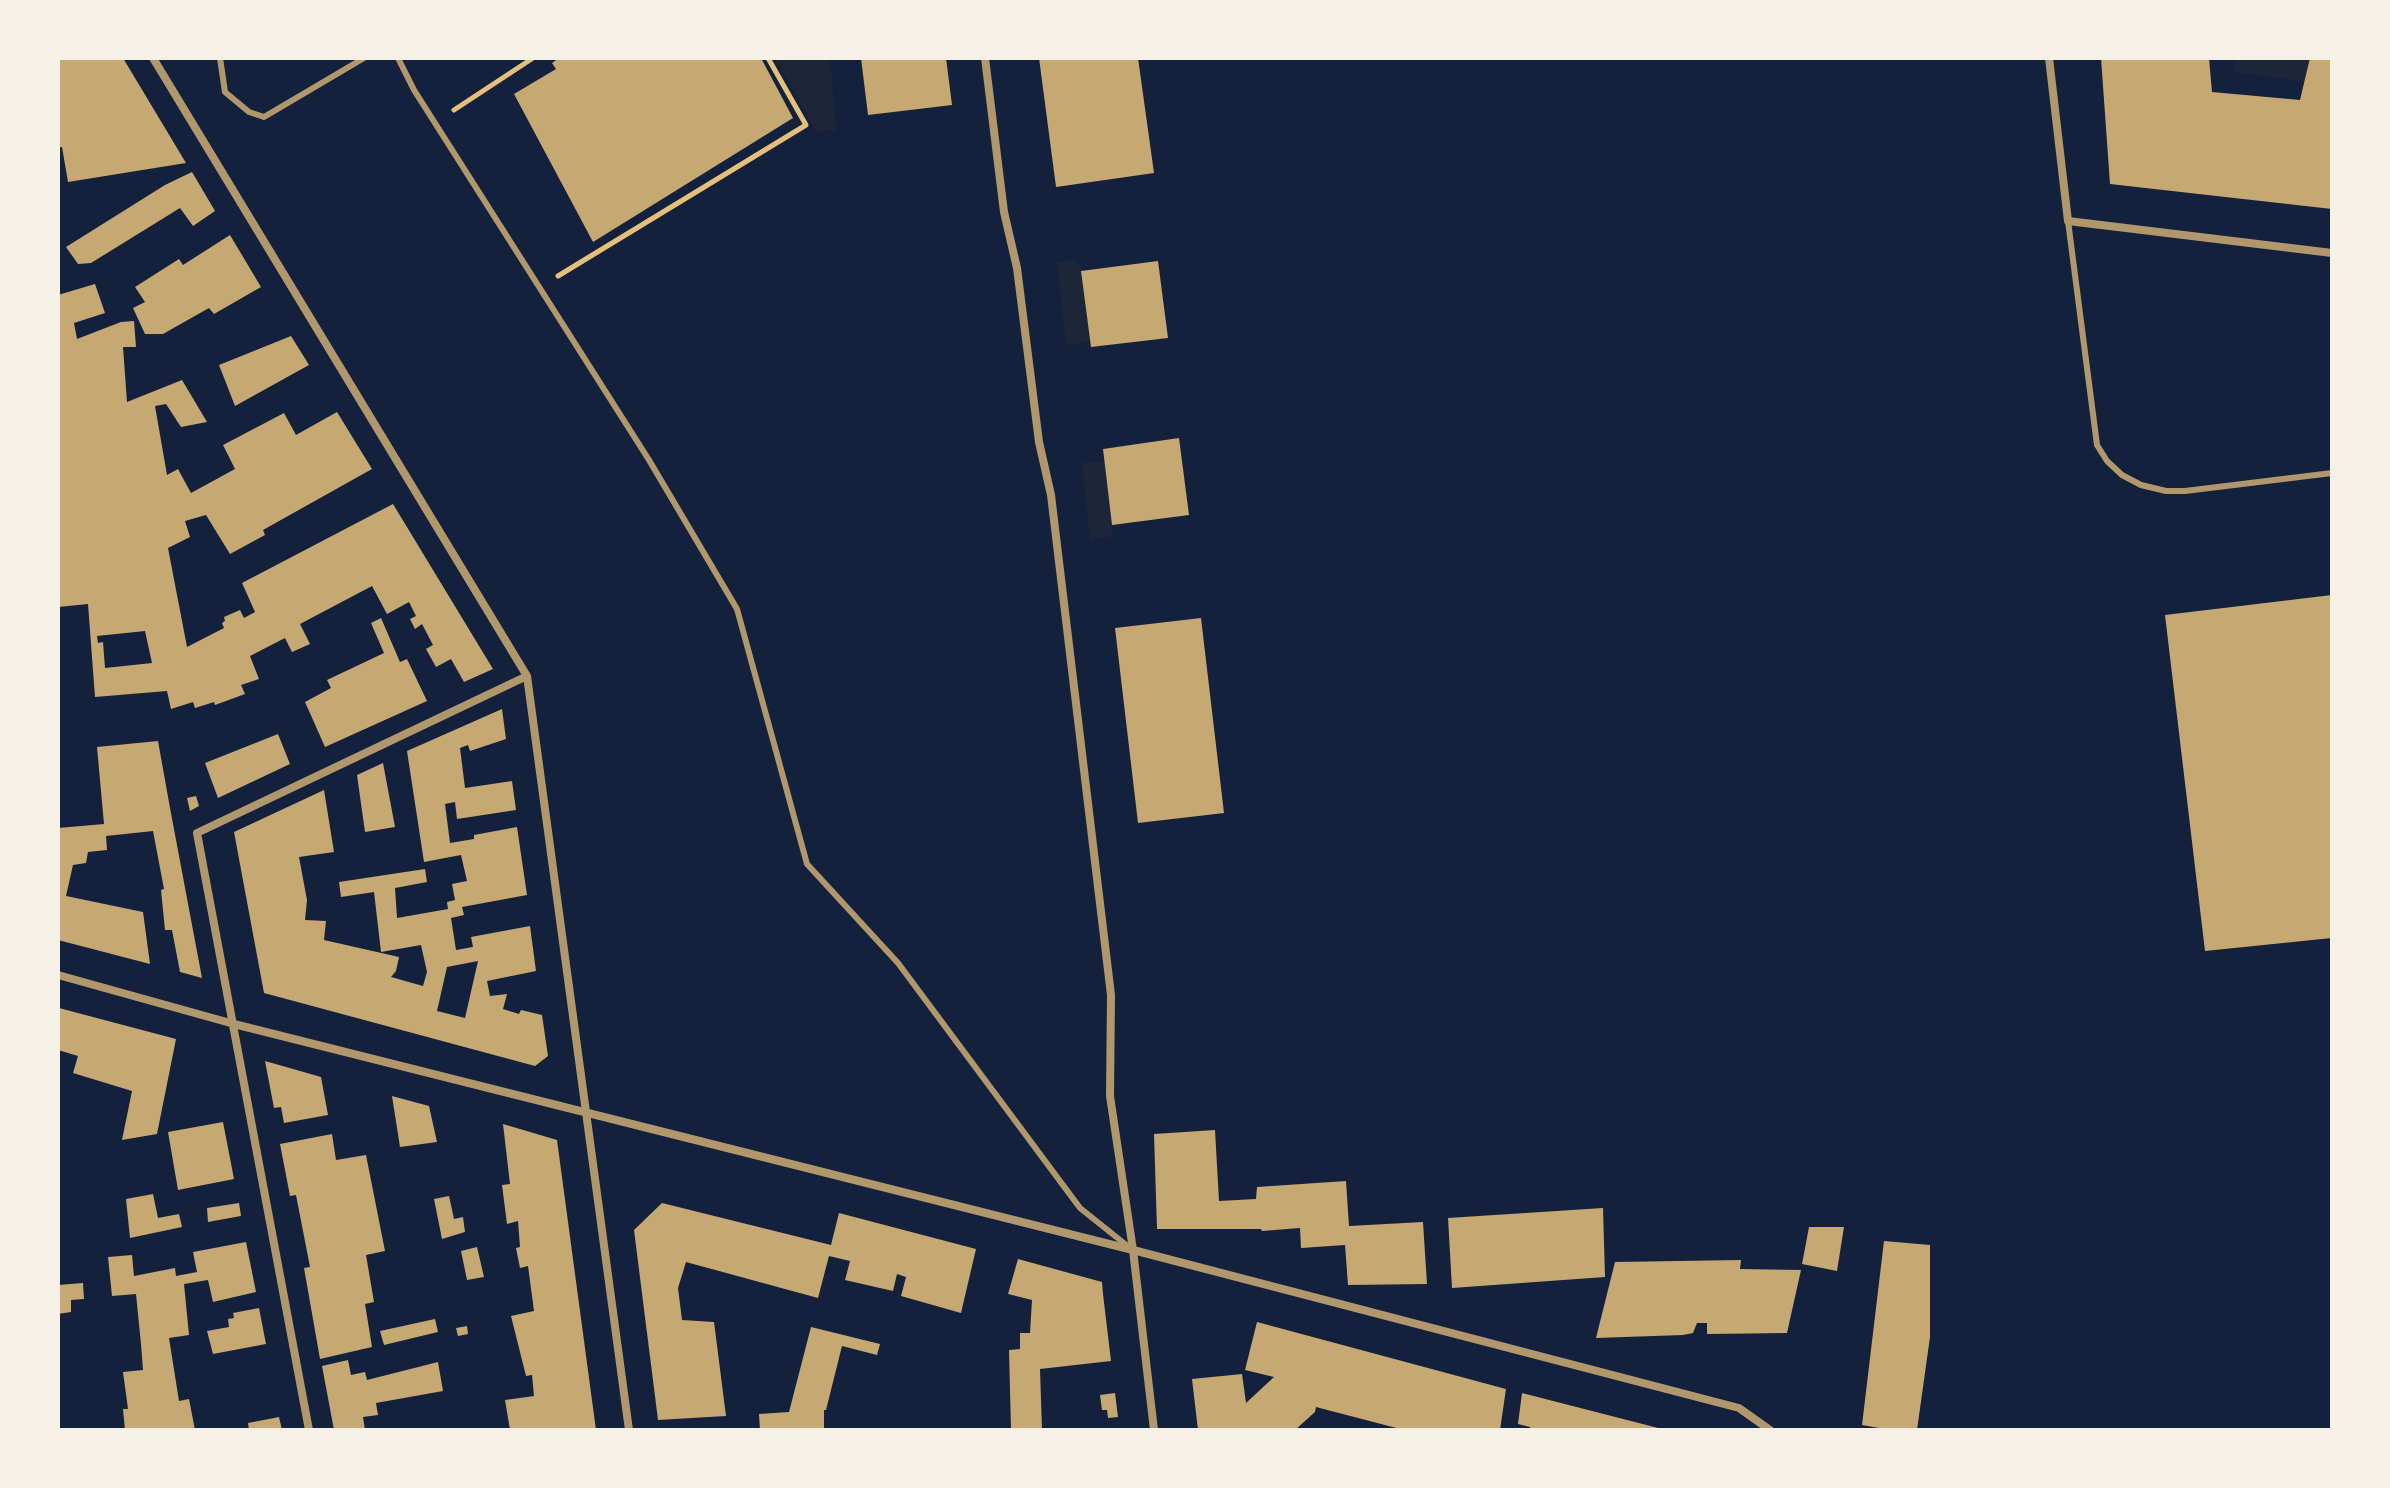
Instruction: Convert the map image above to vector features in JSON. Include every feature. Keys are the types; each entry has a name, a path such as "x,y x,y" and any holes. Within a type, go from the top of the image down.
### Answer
{"street":[{"path":"153,58 527,676 629,1430"},
{"path":"985,58 1004,212 1017,268 1039,442 1051,495 1111,995 1110,1096 1133,1250 1154,1430"},
{"path":"2049,58 2068,221 2332,253"},
{"path":"309,1430 197,833 527,676"},
{"path":"58,975 234,1024 1133,1250 1739,1408 1770,1430"}],"lane":[{"path":"220,58 225,92 249,112 264,117 364,58"},
{"path":"398,58 435,122 649,460 737,609 807,864 898,963 1080,1208 1133,1250"},
{"path":"2068,221 2097,445 2107,461 2122,475 2141,485 2166,491 2332,473"}],"path":[{"path":"435,122 533,58"},
{"path":"539,287 806,125 768,58"}],"shaded area":[{"path":"775,58 830,58 836,130 816,132"},
{"path":"2233,58 2310,58 2305,81 2235,73"},
{"path":"1073,259 1081,265 1090,342 1066,345 1057,262"},
{"path":"1104,460 1113,531 1106,538 1090,540 1082,463"}],"building":[{"path":"58,58 123,58 186,163 68,182 62,147 58,148"},
{"path":"559,58 761,58 793,118 593,242 514,94 556,69 552,63"},
{"path":"861,58 946,58 952,105 868,115"},
{"path":"1039,58 1138,58 1154,173 1056,187"},
{"path":"2101,58 2209,58 2212,92 2300,100 2310,58 2332,58 2332,209 2110,184"},
{"path":"192,172 215,211 193,226 180,208 91,263 78,264 66,247 165,185"},
{"path":"230,235 261,287 214,314 209,308 163,334 145,334 133,308 145,302 135,287 179,259 183,265"},
{"path":"1158,261 1168,338 1091,347 1081,271"},
{"path":"95,284 105,313 74,323 77,339 121,322 134,321 136,347 123,347 127,402 182,380 207,422 181,427 166,404 155,406 167,475 178,469 191,493 235,469 223,445 284,413 296,435 337,412 372,469 263,530 265,535 230,554 206,515 185,521 190,537 168,548 187,647 224,628 224,617 240,610 244,618 255,612 242,583 393,504 493,669 464,682 451,659 436,667 426,649 433,645 422,624 415,629 410,619 416,616 409,602 387,614 372,586 300,624 310,644 292,652 285,638 250,656 259,679 241,685 245,694 215,705 214,702 195,708 193,702 171,709 167,691 95,697 88,604 58,607 58,295","holes":["145,631 152,663 105,668 103,642 98,643 97,636"]},
{"path":"291,336 309,365 235,406 219,365"},
{"path":"1179,438 1189,515 1112,525 1103,449"},
{"path":"2332,595 2332,938 2205,951 2165,615"},
{"path":"381,618 400,662 407,659 427,701 325,747 305,702 331,688 327,680 384,653 371,623"},
{"path":"1201,618 1224,813 1138,823 1115,628"},
{"path":"502,709 506,739 470,751 468,745 460,748 465,788 512,781 516,810 457,819 455,802 445,804 450,843 517,827 527,895 462,907 464,915 451,918 456,950 473,947 471,937 530,926 536,971 487,981 490,996 507,994 503,1009 519,1014 521,1010 542,1015 548,1056 535,1066 264,993 234,832 324,790 334,852 299,857 307,900 305,920 326,921 324,940 399,957 396,971 391,977 423,986 427,972 421,945 381,952 374,892 341,897 339,882 425,869 427,882 395,888 397,918 448,909 447,902 455,900 452,884 467,881 461,855 424,862 407,751","holes":["478,961 465,1018 437,1011 447,967"]},
{"path":"278,734 290,764 218,798 205,763"},
{"path":"158,741 202,978 180,972 172,930 165,930 161,890 164,889 153,831 106,836 107,850 88,852 86,863 73,865 66,896 143,912 150,964 58,940 58,828 104,824 97,747"},
{"path":"383,763 395,827 365,832 357,775"},
{"path":"196,796 199,806 190,811 187,798"},
{"path":"59,1008 176,1039 157,1134 122,1140 132,1091 73,1073 78,1056 58,1050"},
{"path":"265,1061 321,1077 328,1115 284,1123 281,1107 274,1108"},
{"path":"392,1096 429,1106 437,1142 400,1147"},
{"path":"223,1122 234,1179 178,1190 168,1132"},
{"path":"503,1124 557,1140 596,1430 510,1430 505,1400 534,1396 532,1375 526,1376 511,1316 534,1311 528,1266 520,1268 516,1248 520,1247 518,1221 507,1224 502,1185 510,1184"},
{"path":"1215,1130 1219,1201 1256,1199 1257,1187 1346,1181 1349,1226 1423,1222 1427,1284 1348,1285 1345,1245 1301,1248 1300,1228 1262,1231 1157,1229 1154,1134"},
{"path":"332,1134 336,1160 366,1155 385,1251 366,1255 374,1302 365,1304 372,1347 320,1359 304,1268 310,1267 296,1195 290,1196 280,1144"},
{"path":"153,1194 158,1218 179,1214 182,1227 130,1238 126,1199"},
{"path":"449,1196 454,1219 463,1217 465,1232 442,1239 434,1199"},
{"path":"239,1203 241,1216 208,1222 207,1208"},
{"path":"662,1203 831,1245 839,1213 976,1249 961,1313 901,1296 906,1277 897,1274 893,1291 845,1280 850,1261 829,1256 818,1298 686,1262 678,1288 682,1320 714,1322 726,1416 658,1420 634,1230"},
{"path":"1603,1208 1605,1277 1452,1288 1448,1218"},
{"path":"1809,1227 1844,1227 1837,1271 1802,1264"},
{"path":"1884,1241 1930,1245 1930,1337 1917,1430 1890,1430 1862,1425"},
{"path":"246,1242 256,1292 213,1302 208,1280 184,1284 189,1335 169,1338 179,1401 189,1399 195,1430 125,1430 123,1409 128,1409 123,1372 143,1370 141,1344 136,1294 112,1296 108,1257 132,1255 134,1276 175,1268 176,1276 197,1272 193,1252"},
{"path":"477,1247 484,1277 467,1280 461,1251"},
{"path":"1018,1259 1102,1282 1111,1361 1040,1369 1042,1430 1011,1430 1009,1350 1020,1349 1020,1333 1030,1333 1032,1300 1008,1294"},
{"path":"1741,1260 1740,1269 1801,1270 1787,1333 1707,1334 1707,1323 1697,1323 1693,1333 1683,1335 1596,1338 1615,1262"},
{"path":"83,1283 84,1299 71,1300 71,1312 58,1314 58,1285"},
{"path":"259,1308 266,1344 213,1354 207,1331 229,1327 228,1319 234,1318 233,1313"},
{"path":"435,1319 438,1332 384,1345 380,1331"},
{"path":"1257,1322 1506,1389 1500,1430 1404,1430 1316,1407 1315,1412 1295,1430 1198,1430 1192,1379 1242,1374 1246,1403 1274,1377 1245,1370"},
{"path":"467,1326 468,1334 458,1336 456,1328"},
{"path":"811,1327 880,1344 877,1355 842,1346 824,1410 824,1430 760,1430 759,1414 789,1412"},
{"path":"348,1360 351,1375 365,1372 367,1380 438,1362 443,1391 376,1403 378,1415 363,1417 365,1430 334,1430 322,1366"},
{"path":"1115,1393 1118,1417 1108,1418 1107,1410 1102,1410 1100,1395"},
{"path":"1522,1393 1662,1430 1530,1430 1530,1427 1518,1424"},
{"path":"279,1417 282,1430 249,1430 248,1423"}]}
